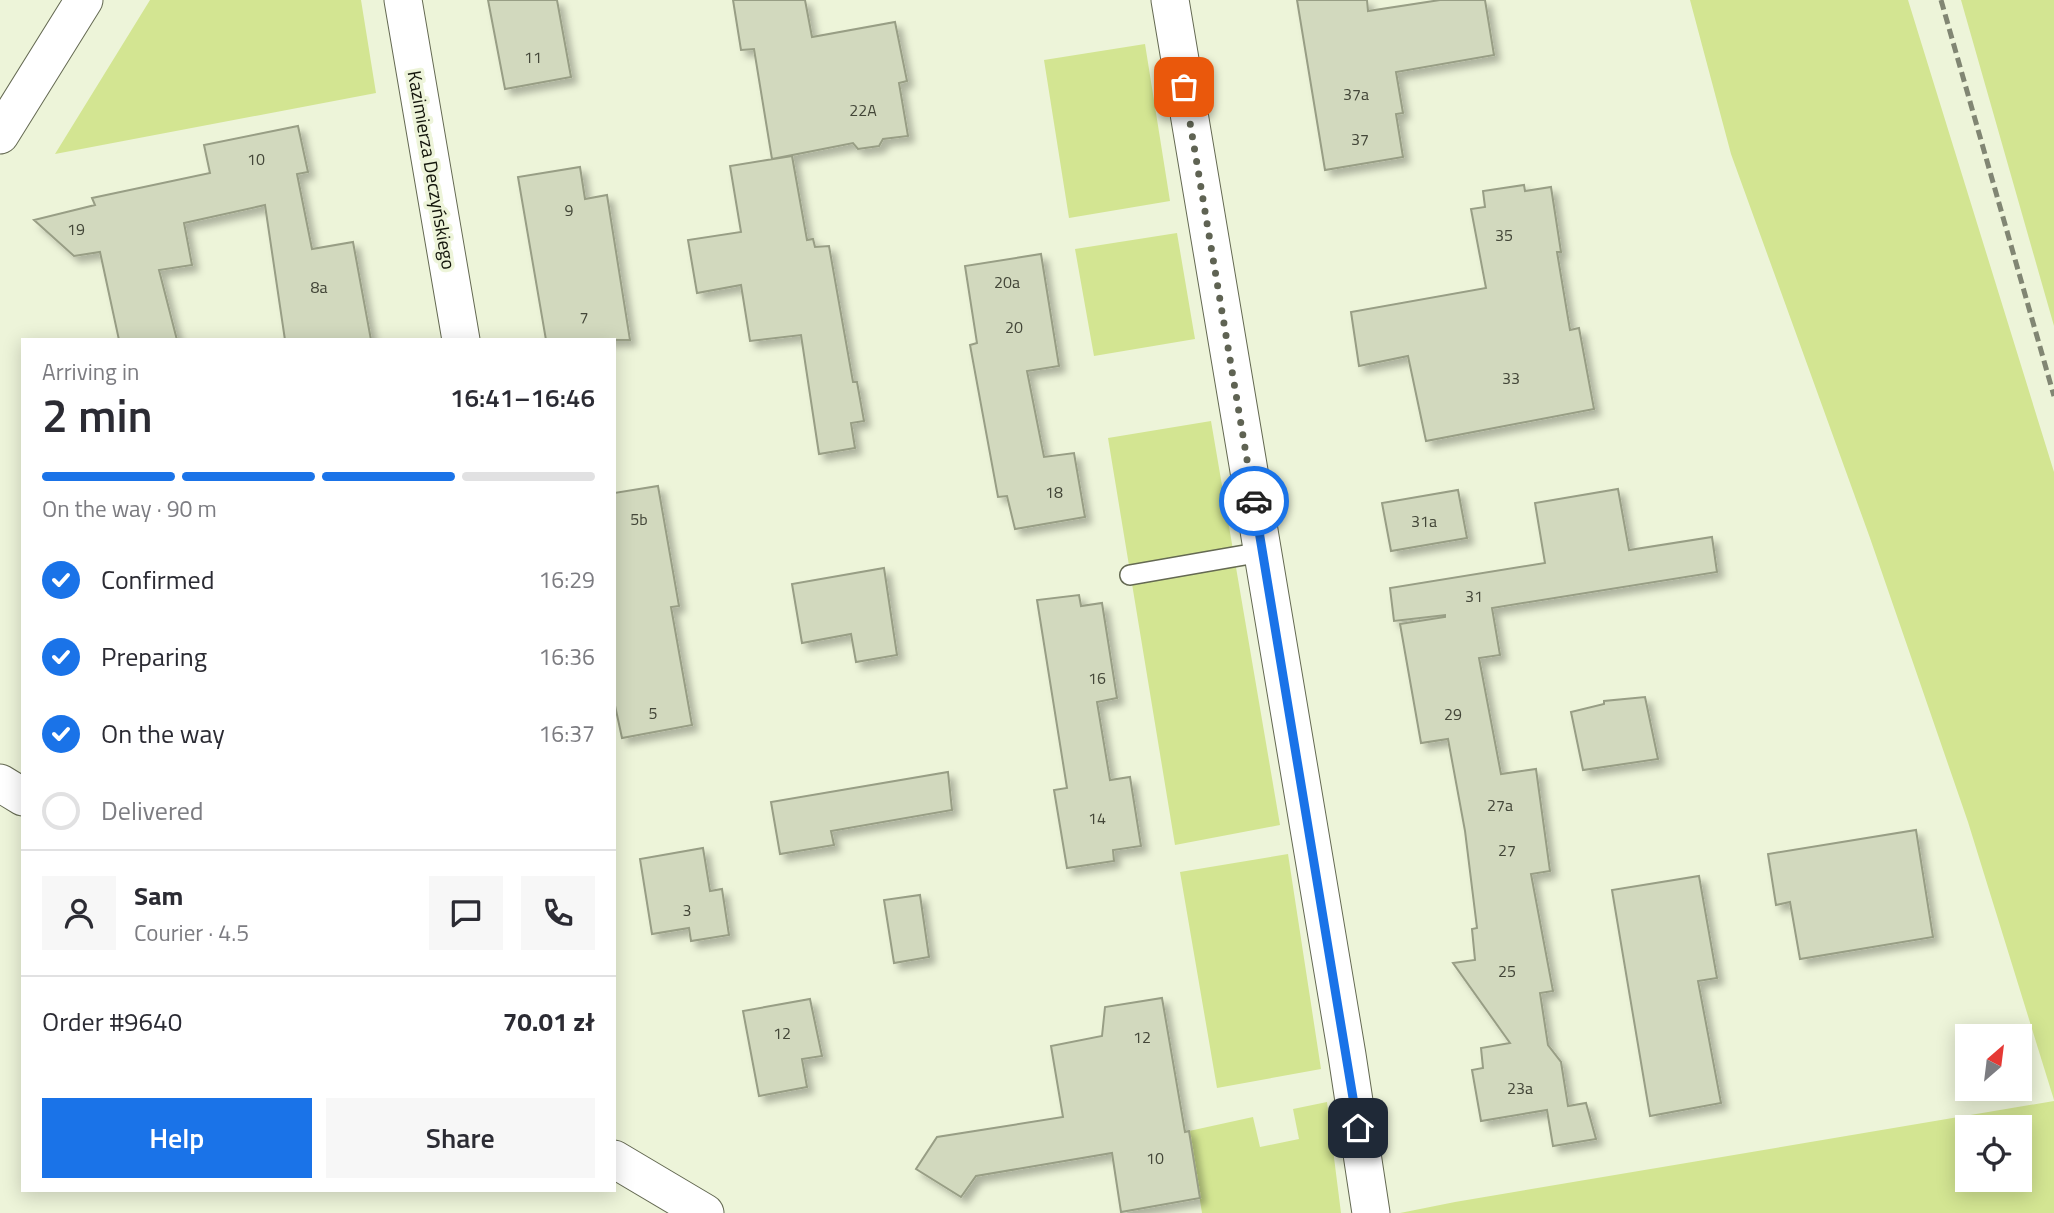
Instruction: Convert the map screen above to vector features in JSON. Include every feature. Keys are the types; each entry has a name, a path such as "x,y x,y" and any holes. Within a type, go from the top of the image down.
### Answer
{"street":[{"path":"0,135 84,0"},
{"name":"Kazimierza Deczyńskiego","path":"403,0 461,338"},
{"path":"1170,0 1347,1055 1371,1213"},
{"path":"0,783 21,796"},
{"path":"616,1160 705,1213"}],"lane":[{"path":"1130,575 1262,552"}],"green space":[{"path":"150,0 361,0 376,93 55,154"},
{"path":"1690,0 1908,0 2054,472 2054,1100 1968,822 1870,538 1731,154"},
{"path":"1961,0 2054,0 2054,326 2046,298"},
{"path":"1145,44 1170,201 1069,218 1044,60"},
{"path":"1177,233 1195,339 1094,356 1075,249"},
{"path":"1211,421 1280,825 1175,845 1108,438"},
{"path":"1288,854 1321,1069 1217,1088 1180,872"},
{"path":"2054,1101 2054,1213 1400,1213 1955,1118 1955,1192 2032,1192 2032,1115 1971,1115"},
{"path":"1327,1102 1341,1213 1202,1213 1189,1131 1253,1117 1260,1147 1299,1139 1293,1109"}],"building":[{"path":"488,0 557,0 571,77 505,89"},
{"path":"733,0 805,0 812,37 895,22 907,81 899,83 908,136 883,139 879,146 858,149 853,143 772,159 754,49 741,50"},
{"path":"1297,0 1367,0 1368,11 1440,0 1485,0 1494,55 1396,72 1403,113 1396,114 1403,157 1325,170"},
{"path":"298,126 308,172 297,174 312,249 353,242 371,338 285,338 265,205 184,223 192,265 159,270 176,338 119,338 100,252 74,256 34,220 95,205 92,198 210,173 204,145"},
{"path":"792,156 807,240 813,239 815,247 829,246 853,382 857,382 864,421 851,423 855,448 819,454 801,335 750,341 741,285 697,293 688,240 741,232 730,166"},
{"path":"580,167 585,199 607,195 630,340 546,338 518,177"},
{"path":"1524,185 1525,191 1551,187 1561,252 1557,252 1570,330 1579,328 1594,409 1426,441 1408,356 1359,366 1351,312 1486,288 1471,209 1485,207 1483,191"},
{"path":"1041,254 1059,366 1027,371 1044,457 1074,453 1085,517 1015,529 1007,496 998,497 970,345 977,343 965,266"},
{"path":"658,486 679,606 671,607 692,725 622,738 616,710 616,493"},
{"path":"1618,489 1629,550 1712,537 1717,572 1492,608 1500,655 1479,658 1501,774 1536,769 1550,871 1531,874 1553,991 1540,993 1548,1045 1561,1062 1568,1106 1586,1103 1596,1139 1553,1146 1547,1110 1481,1121 1472,1070 1483,1068 1481,1048 1510,1043 1453,963 1475,960 1472,929 1477,928 1465,831 1448,739 1421,743 1400,624 1445,615 1394,621 1390,588 1545,563 1535,503"},
{"path":"1458,490 1467,538 1391,551 1382,503"},
{"path":"884,568 897,655 856,662 851,634 802,643 792,584"},
{"path":"1079,595 1081,606 1102,603 1117,698 1097,702 1110,780 1130,777 1141,846 1113,850 1114,861 1067,868 1054,790 1067,788 1037,600"},
{"path":"1645,697 1658,759 1583,770 1571,712 1604,704 1604,701"},
{"path":"948,772 952,810 831,831 834,845 780,854 771,802"},
{"path":"1916,830 1933,937 1800,959 1790,902 1776,905 1768,854"},
{"path":"703,848 710,891 722,889 729,935 691,941 689,928 652,934 640,859"},
{"path":"1699,876 1717,978 1698,981 1721,1103 1650,1116 1612,890"},
{"path":"920,895 929,957 894,963 884,900"},
{"path":"1162,998 1185,1132 1189,1131 1200,1198 1121,1212 1112,1153 976,1176 961,1197 916,1169 937,1137 1063,1117 1051,1046 1102,1036 1105,1007"},
{"path":"810,999 822,1056 802,1059 807,1087 759,1096 743,1011"}],"railway":[{"path":"1941,0 2054,396"}],"way so far":[{"path":"1184,87 1254,501"}],"route":[{"path":"1254,501 1358,1128"}]}
